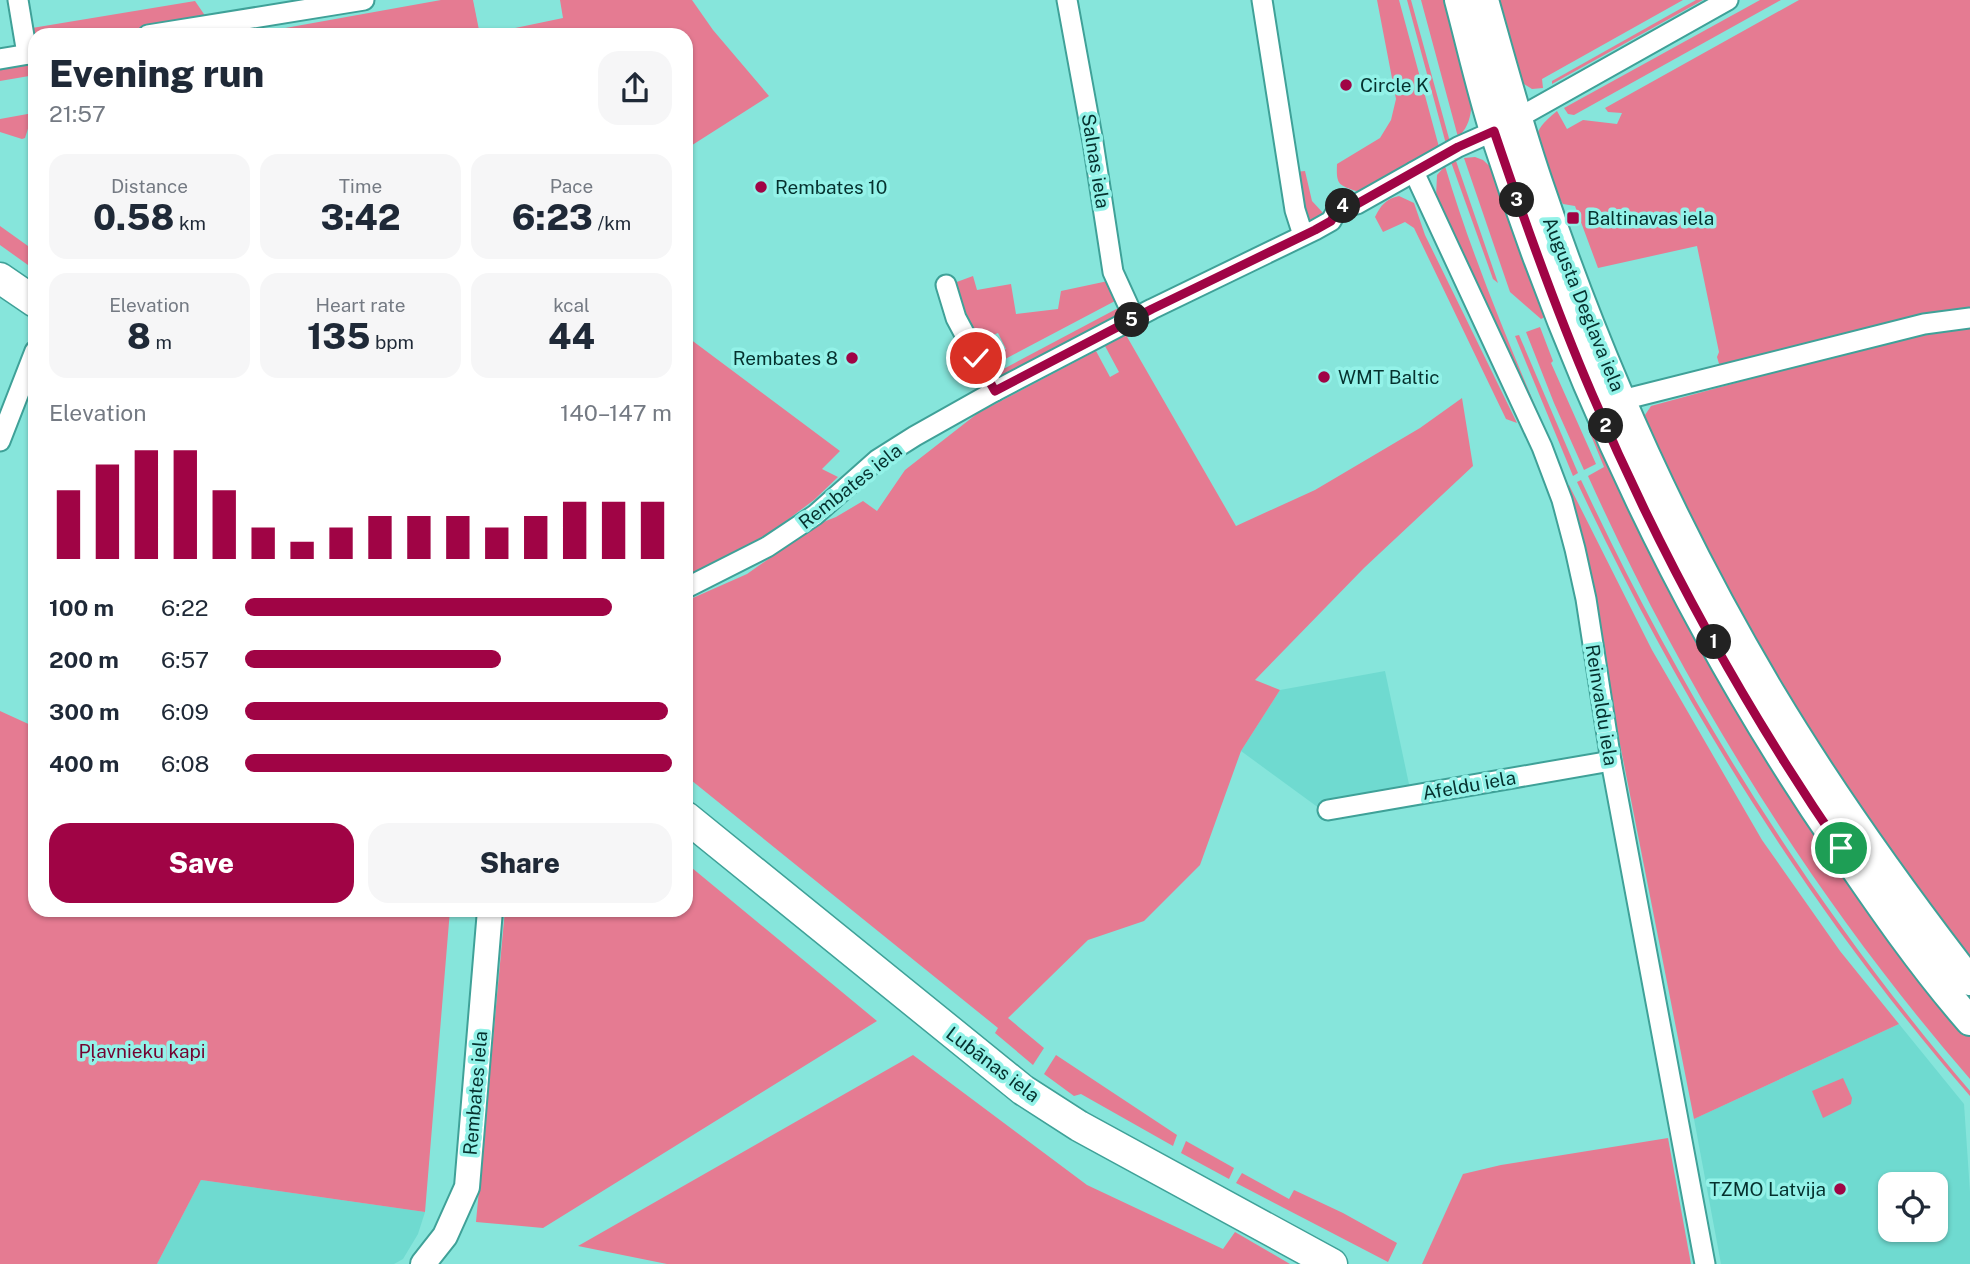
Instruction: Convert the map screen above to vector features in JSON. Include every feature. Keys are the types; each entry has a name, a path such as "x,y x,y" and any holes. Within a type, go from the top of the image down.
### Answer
{"main road":[{"name":"Augusta Deglava iela","path":"1459,0 1506,125 1564,257 1622,400 1679,523 1772,695 1889,875 1970,981"},
{"name":"Augusta Deglava iela","path":"1484,0 1526,226 1591,394 1632,485 1689,598 1749,706 1806,798 1876,899 1970,1021"},
{"path":"0,278 28,297"},
{"name":"Lubānas iela","path":"693,823 1023,1090 1079,1126 1324,1261"}],"street":[{"path":"18,0 28,42"},
{"path":"188,28 364,0"},
{"name":"Salnas iela","path":"1068,0 1113,272 1134,318"},
{"path":"1262,0 1295,210 1303,235"},
{"name":"Rembates iela","path":"693,585 767,547 815,515 877,460 995,391 1134,318 1331,221 1339,207 1357,204 1458,147 1506,125 1728,0"},
{"path":"0,59 28,54"},
{"name":"Reinvaldu iela","path":"1414,172 1542,447 1575,549 1586,599 1611,761 1704,1264"},
{"path":"946,285 956,318 995,391"},
{"path":"1622,400 1924,324 1970,318"},
{"path":"0,441 28,369"},
{"name":"Afeldu iela","path":"1328,810 1611,761"},
{"name":"Rembates iela","path":"423,1264 445,1236 467,1187 489,917"}],"shaded area":[{"path":"1385,671 1410,789 1323,811 1241,751 1280,690"},
{"path":"1899,1024 1964,1104 1970,1192 1970,1264 1721,1264 1694,1119"},
{"path":"201,1180 425,1212 418,1234 403,1259 394,1264 157,1264"}],"green space":[{"path":"441,0 473,0 479,28 285,28"},
{"path":"560,0 692,0 713,30 769,96 693,145 693,28 515,28 563,18"},
{"path":"1377,0 1399,0 1439,147 1359,192 1340,184 1337,164 1380,138 1391,120 1396,99"},
{"path":"1407,0 1411,0 1450,142 1446,144"},
{"path":"1421,0 1449,0 1464,51 1472,91 1471,109 1467,125 1458,137"},
{"path":"1496,0 1683,0 1542,79 1543,88 1532,89 1521,82"},
{"path":"1696,0 1703,0 1552,84 1552,81"},
{"path":"1760,0 1781,0 1574,115 1568,114 1564,108"},
{"path":"1799,0 1970,0 1970,311 1720,367 1697,246 1598,268 1575,206 1563,204 1544,169 1538,149 1538,132 1557,111 1567,129 1583,120 1617,124 1622,113 1608,112 1605,108"},
{"path":"195,1 206,17 142,28 32,28"},
{"path":"28,62 28,76 0,81 0,67"},
{"path":"28,114 25,138 0,132 0,119"},
{"path":"1475,157 1494,170 1549,315 1541,319 1510,292 1464,158"},
{"path":"1456,161 1498,283 1493,279 1451,162"},
{"path":"1445,166 1486,285 1566,479 1562,481 1436,197 1437,175"},
{"path":"1305,171 1312,201 1325,215 1311,223 1304,219 1295,172"},
{"path":"1399,196 1414,203 1425,235 1517,423 1506,419 1414,228 1405,222 1383,232 1375,217 1384,203"},
{"path":"0,226 28,246 28,265 0,245"},
{"path":"973,276 977,290 1011,284 1016,314 1058,309 1061,291 1108,281 1115,301 990,367 986,359 1006,349 998,333 977,342 966,320 954,283"},
{"path":"1122,306 1122,315 1007,377 996,373"},
{"path":"1540,327 1553,361 1551,363 1596,464 1584,470 1526,332"},
{"path":"1970,327 1970,962 1863,814 1781,687 1740,614 1647,430 1645,415 1651,406 1930,330"},
{"path":"1126,335 1236,526 1315,490 1420,428 1462,398 1473,466 1364,568 1255,680 1280,690 1241,751 1200,865 1144,921 1088,940 1008,1018 1044,1048 1033,1065 995,1033 998,1028 693,782 693,598 747,574 818,524 863,501 877,511 905,470 978,413 1096,351 1110,377 1119,372 1105,346"},
{"path":"1519,335 1578,473 1573,476 1515,336"},
{"path":"693,341 840,451 822,469 838,477 814,500 743,553 693,573"},
{"path":"1592,432 1610,456 1970,1032 1970,1079 1858,939 1806,866 1711,715 1626,557 1588,476 1604,467 1590,433"},
{"path":"1581,480 1663,642 1755,799 1857,948 1912,1021 1970,1091 1970,1096 1911,1026 1856,953 1752,802 1660,645 1577,482"},
{"path":"1569,485 1652,650 1762,840 1840,951 1899,1024 1694,1119 1604,663 1565,486"},
{"name":"Pļavnieku kapi","path":"0,711 28,724 28,917 449,917 425,1212 201,1180 157,1264 0,1264"},
{"path":"693,869 877,1021 543,1228 476,1222 504,917 693,917"},
{"path":"913,1055 1087,1185 1223,1249 1235,1232 1290,1264 667,1264 578,1246"},
{"path":"1056,1055 1177,1135 1173,1146 1081,1094 1074,1096 1044,1074"},
{"path":"1843,1078 1852,1098 1851,1104 1823,1118 1812,1091"},
{"path":"1668,1138 1691,1264 1422,1264 1463,1174 1501,1165"},
{"path":"1186,1141 1234,1168 1229,1179 1181,1153"},
{"path":"1242,1173 1289,1199 1294,1190 1397,1243 1388,1262 1236,1183"}],"place":[{"name":"Circle K","path":"1346,85"},
{"name":"Rembates 10","path":"761,187"},
{"name":"Baltinavas iela","path":"1573,218"},
{"name":"Rembates 8","path":"852,358"},
{"name":"WMT Baltic","path":"1324,377"},
{"name":"TZMO Latvija","path":"1840,1189"}],"route":[{"path":"976,358 995,391 1152,309 1315,230 1331,221 1339,207 1357,204 1458,147 1494,131 1560,316 1632,485 1664,551 1749,706 1806,798 1841,848"}]}
